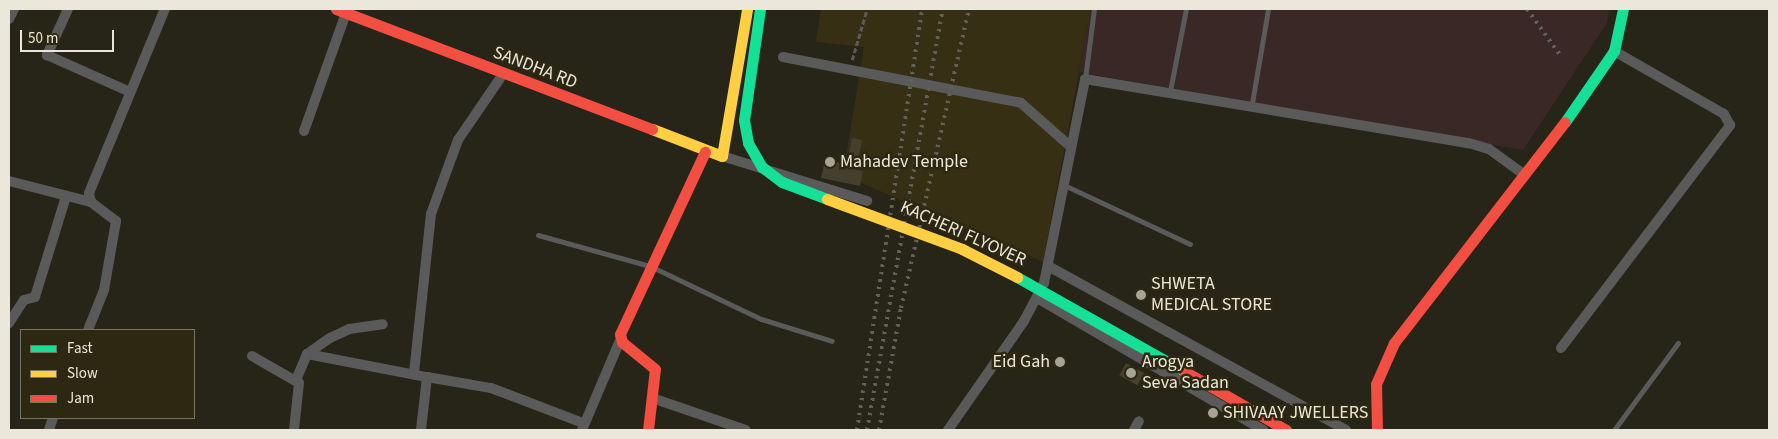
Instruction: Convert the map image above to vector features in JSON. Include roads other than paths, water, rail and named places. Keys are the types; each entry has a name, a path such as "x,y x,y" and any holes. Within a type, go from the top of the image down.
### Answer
{"main road":[{"path":"722,156 747,9"},
{"name":"KACHERI FLYOVER","path":"760,9 744,120 748,143 762,167 782,182 971,253 1286,430"},
{"path":"1377,430 1376,384 1394,343 1614,51 1623,9"},
{"name":"SANDHA RD","path":"341,11 705,152 722,156"},
{"path":"648,430 654,366 620,338 650,266 705,152"}],"street":[{"path":"9,19 14,9"},
{"path":"68,9 47,55 130,92"},
{"path":"91,202 90,188 166,9"},
{"path":"304,131 341,11"},
{"path":"1561,348 1728,128 1724,114 1614,51"},
{"path":"783,57 1021,103 1070,146"},
{"path":"414,373 431,214 458,140 503,74"},
{"path":"948,430 1037,298 1048,266 1070,146 1085,79 1252,104 1469,142 1489,149 1522,173"},
{"path":"722,156 867,201"},
{"path":"9,181 91,202 116,220 104,290 88,329"},
{"path":"9,323 24,300 35,297 66,196"},
{"path":"1048,266 1346,430"},
{"path":"1037,298 1263,430"},
{"path":"296,380 307,354 349,329 383,324"},
{"path":"307,354 491,388 582,426 620,338"},
{"path":"252,356 296,380 300,391 294,430"},
{"path":"422,430 427,377"},
{"path":"652,398 746,430"},
{"path":"1134,430 1139,421"}],"lane":[{"path":"1085,79 1094,9"},
{"path":"1170,91 1186,9"},
{"path":"1252,104 1268,9"},
{"path":"1063,185 1190,244"},
{"path":"538,235 650,266 761,319 832,341"},
{"path":"1614,430 1678,343"}],"railway":[{"path":"857,430 922,9"},
{"path":"867,430 943,9"},
{"path":"879,430 901,308 969,9"},
{"path":"1527,9 1560,55"}],"place":[{"name":"Mahadev Temple","path":"830,162"},
{"name":"SHWETA MEDICAL STORE","path":"1141,295"},
{"name":"Eid Gah","path":"1060,362"},
{"name":"Arogya Seva Sadan","path":"1131,373"},
{"name":"SHIVAAY JWELLERS","path":"1213,413"}]}
